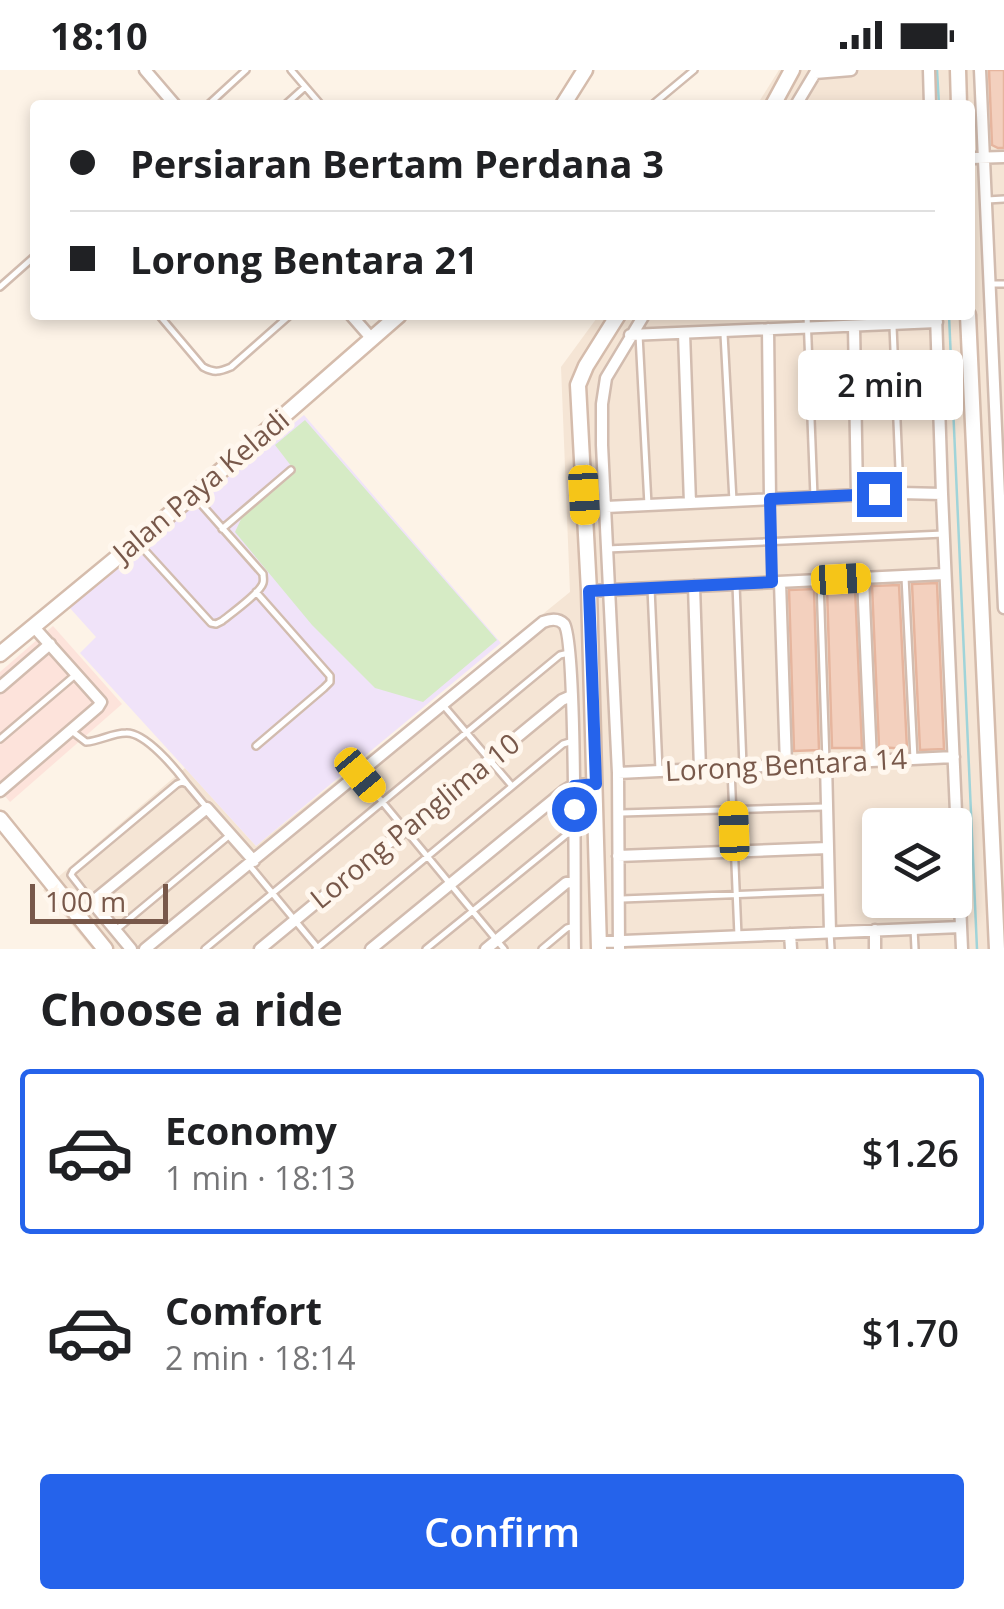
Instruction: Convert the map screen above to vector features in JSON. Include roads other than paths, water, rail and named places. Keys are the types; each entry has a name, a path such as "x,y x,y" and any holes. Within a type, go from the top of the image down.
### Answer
{"street":[{"path":"145,70 170,100"},
{"path":"566,100 585,70"},
{"path":"775,100 792,70"},
{"path":"799,100 816,72 851,70"},
{"path":"929,70 930,100"},
{"path":"958,70 959,100"},
{"path":"980,70 990,284 998,328 1004,608"},
{"path":"975,158 1004,156"},
{"path":"988,243 1004,242"},
{"path":"355,320 372,339"},
{"name":"Jalan Paya Keladi","path":"0,654 193,495 393,320"},
{"path":"615,320 578,385 589,591 599,945 706,943 742,936 961,926"},
{"path":"619,945 618,774 602,404 606,378 642,320"},
{"path":"634,335 927,320"},
{"path":"936,320 962,949"},
{"path":"968,320 997,949"},
{"path":"854,326 857,495"},
{"path":"768,329 770,499"},
{"path":"684,333 690,503"},
{"path":"606,507 942,494"},
{"path":"978,509 1002,508"},
{"path":"589,591 945,574"},
{"path":"863,578 871,761"},
{"path":"776,582 786,765"},
{"path":"694,586 700,770"},
{"path":"145,949 543,622 552,619 566,629 569,652 575,949"},
{"path":"0,772 5,787 101,702 34,626"},
{"path":"0,688 50,644"},
{"name":"Lorong Panglima 10","path":"260,949 570,696"},
{"name":"Lorong Bentara 14","path":"618,774 954,757"},
{"path":"826,763 830,932"},
{"path":"372,949 564,790 596,784"},
{"path":"130,949 92,902 207,808 252,862"},
{"path":"0,819 105,949"},
{"path":"618,856 828,848"},
{"path":"486,949 500,945 566,883 574,881"},
{"path":"874,930 876,949"},
{"path":"790,934 791,949"}],"lane":[{"path":"213,100 246,70"},
{"path":"291,70 317,100"},
{"path":"658,100 694,70"},
{"path":"290,100 305,86"},
{"path":"986,200 1004,200"},
{"path":"0,286 30,260"},
{"path":"990,284 1004,284"},
{"path":"162,320 203,367 220,372 284,320"},
{"path":"807,320 814,497"},
{"path":"892,324 900,493"},
{"path":"724,331 733,501"},
{"path":"634,335 648,505"},
{"path":"222,529 291,470"},
{"path":"136,542 211,623 222,621 262,586 264,578 193,495"},
{"path":"770,499 776,582"},
{"path":"608,549 944,534"},
{"path":"905,576 914,759"},
{"path":"820,580 826,763"},
{"path":"736,584 734,852 736,894 747,949"},
{"path":"651,588 659,772"},
{"path":"256,592 330,676 324,688 256,746"},
{"path":"205,949 560,655 569,652"},
{"path":"0,738 77,674"},
{"path":"443,705 512,786"},
{"path":"71,730 86,742 124,733 139,736 154,747 207,808"},
{"path":"252,862 317,949 563,744 573,741"},
{"path":"360,775 500,945"},
{"path":"92,902 73,880 73,871 177,784 187,784"},
{"path":"618,813 827,807"},
{"path":"426,949 574,832"},
{"path":"115,930 231,834"},
{"path":"618,899 828,891"},
{"path":"542,949 574,926"},
{"path":"914,928 915,949"},
{"path":"830,932 831,949"}],"waterway":[{"path":"937,70 939,100"},
{"path":"949,320 977,949"}]}
